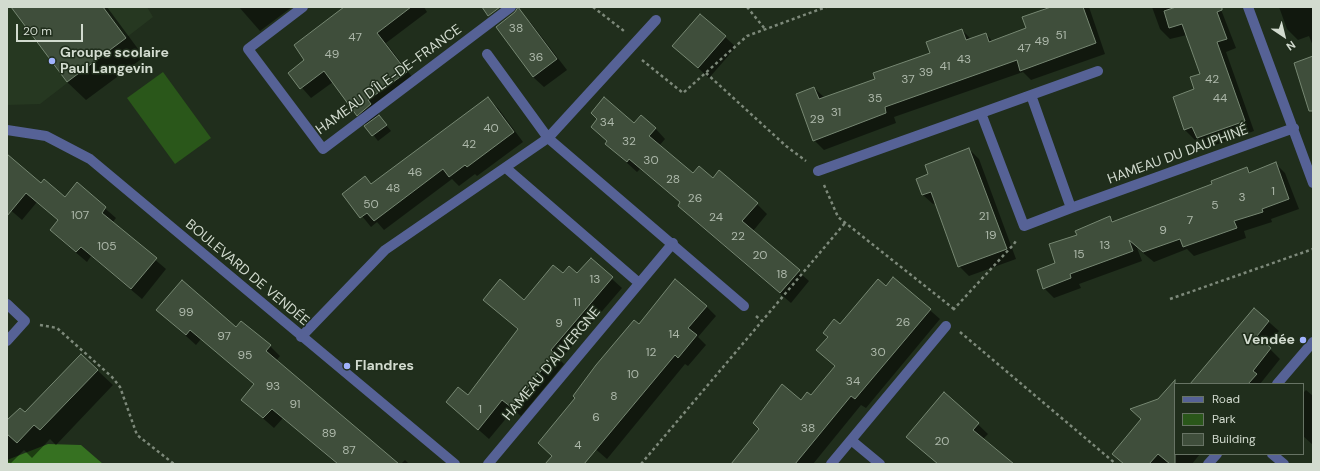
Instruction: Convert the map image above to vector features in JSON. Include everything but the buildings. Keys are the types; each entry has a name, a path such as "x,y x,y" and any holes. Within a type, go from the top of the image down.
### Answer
{"street":[{"name":"HAMEAU D'ÎLE-DE-FRANCE","path":"303,7 248,49 323,149 511,7"},
{"path":"1248,7 1294,128 1313,183"},
{"path":"301,336 385,250 548,138 656,20"},
{"path":"487,54 548,138 673,243 744,306"},
{"path":"818,171 1098,71"},
{"path":"1032,95 1072,208"},
{"path":"981,113 1024,226"},
{"name":"HAMEAU DU DAUPHINÉ","path":"1024,226 1294,128"},
{"name":"BOULEVARD DE VENDÉE","path":"7,130 46,136 90,159 455,464"},
{"path":"506,168 638,283"},
{"name":"HAMEAU D'AUVERGNE","path":"488,464 673,243"},
{"path":"7,304 25,322 7,341"},
{"path":"831,464 947,324"},
{"path":"1278,383 1313,342"},
{"path":"851,440 880,464"},
{"path":"1208,464 1216,455"},
{"path":"1273,455 1284,464"}],"path":[{"path":"593,7 637,40"},
{"path":"747,7 765,29"},
{"path":"630,49 683,93 747,36 826,7"},
{"path":"706,73 786,146 818,171 838,217 954,309"},
{"path":"641,464 846,223"},
{"path":"1024,226 1014,244 954,309 947,324 1116,464"},
{"path":"1170,298 1313,249"},
{"path":"25,322 57,328 112,377 120,387 137,435 174,464"}],"shaded area":[{"name":"Groupe scolaire Paul Langevin","path":"7,7 147,7 153,17 40,104 7,105"}],"green space":[{"path":"163,72 211,138 175,164 127,98"},
{"path":"48,444 81,445 103,464 7,464 7,460"}],"place":[{"name":"Groupe scolaire Paul Langevin","path":"52,61"},
{"name":"Vendée","path":"1303,340"},
{"name":"Flandres","path":"347,366"}]}
